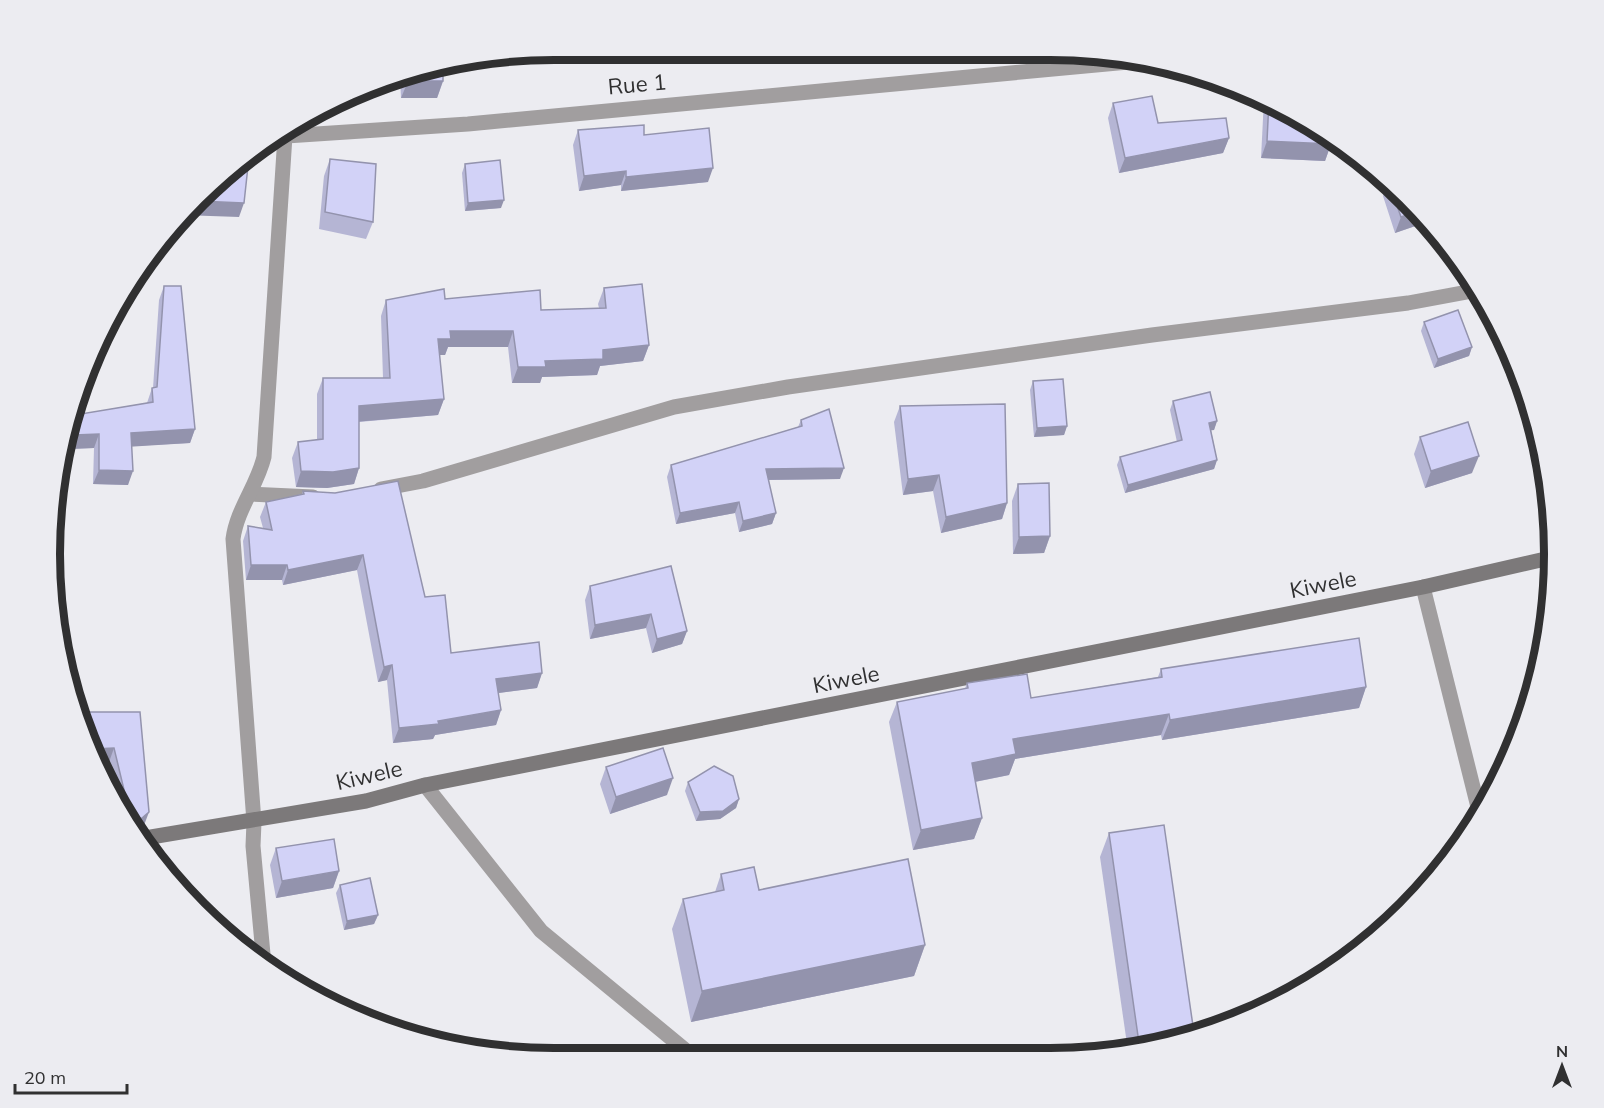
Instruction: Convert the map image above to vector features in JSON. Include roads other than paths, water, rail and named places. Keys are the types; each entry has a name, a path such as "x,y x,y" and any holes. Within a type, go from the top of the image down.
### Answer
{"street":[{"name":"Rue 1","path":"291,136 468,124 1111,64"},
{"path":"263,953 253,846 254,819 233,539 239,513 260,472 264,457 278,145"},
{"path":"371,491 423,482 674,407 788,387 1152,334 1408,303 1468,292"},
{"path":"250,494 328,498"},
{"name":"Kiwele","path":"149,837 366,801 425,785 1423,587 1544,559"},
{"path":"1423,587 1477,803"},
{"path":"425,785 541,931 682,1048"}]}
